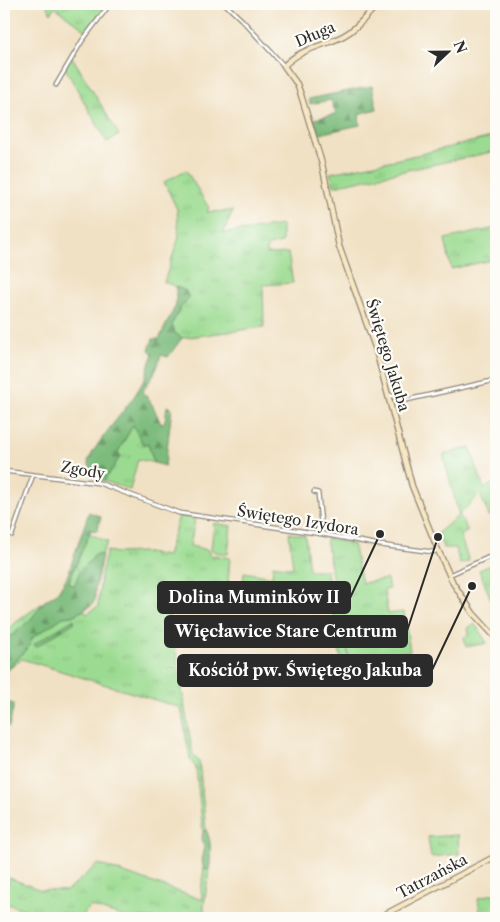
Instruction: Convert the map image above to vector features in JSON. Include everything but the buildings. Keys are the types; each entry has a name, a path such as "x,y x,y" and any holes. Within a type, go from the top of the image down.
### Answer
{"street":[{"path":"56,85 76,50 110,4"},
{"path":"225,4 284,66"},
{"name":"Długa","path":"284,66 292,58 304,51 344,36 359,24 378,4"},
{"name":"Świętego Jakuba","path":"284,66 297,84 302,95 322,164 339,246 373,341 412,486 449,575 474,614 496,638"},
{"path":"388,394 402,401 496,380"},
{"name":"Zgody","path":"4,471 99,483 156,504"},
{"path":"12,535 33,475"},
{"path":"314,492 318,493 322,534"},
{"name":"Świętego Izydora","path":"156,504 178,513 322,534 380,546 433,552 438,550"},
{"path":"449,575 496,554"},
{"name":"Tatrzańska","path":"378,918 496,856"}],"green space":[{"path":"46,4 107,5 87,32 55,7 51,13"},
{"path":"71,55 119,135 107,142 65,68"},
{"path":"372,86 377,109 359,114 360,125 319,134 314,119 336,114 331,100 310,104 309,99"},
{"path":"496,136 496,151 334,186 330,173 399,159"},
{"path":"186,170 209,208 207,212 233,211 223,233 282,225 282,243 267,246 267,254 288,253 293,283 263,285 264,327 182,338 175,333 172,324 186,291 164,282 179,237 177,209 164,182"},
{"path":"496,228 496,259 451,269 445,239"},
{"path":"496,275 496,318 494,318 490,289 494,289 493,276"},
{"path":"176,287 186,291 189,298 180,308 172,324 175,333 182,338 168,357 161,355 155,372 143,391 153,406 161,424 165,421 167,406 172,408 165,466 154,463 148,444 143,444 133,425 118,452 120,457 104,481 94,479 88,461 144,380 153,354 149,350 153,339 159,339 176,305"},
{"path":"133,425 143,444 148,443 154,463 138,459 130,490 104,481 120,457 118,452"},
{"path":"470,447 484,489 496,481 496,516 495,514 489,516 480,494 459,515 443,455"},
{"path":"89,512 101,517 97,531 91,530 68,583 74,586 79,573 96,554 102,555 95,589 95,600 92,605 73,616 63,617 32,638 30,645 4,674 4,645 9,636 13,635 31,619 45,601 57,593 67,577"},
{"path":"459,515 468,531 460,536 469,561 460,564 455,548 443,548 438,533"},
{"path":"179,516 195,519 190,546 208,550 211,557 215,555 230,558 228,582 243,583 244,572 272,577 273,565 293,568 289,533 305,535 309,570 327,570 329,586 334,586 326,538 353,544 362,583 387,579 389,589 384,590 388,614 404,612 405,619 385,622 386,631 346,637 349,659 341,660 329,587 321,587 321,583 197,598 169,593 169,615 193,756 199,761 206,830 203,832 196,768 190,759 181,708 22,659 9,669 30,645 32,638 63,617 73,616 84,610 87,614 98,606 101,574 107,551 118,553 141,552 167,556"},
{"path":"214,523 231,526 228,554 215,552 211,549"},
{"path":"89,533 108,542 101,555 96,554 74,586 68,584"},
{"path":"496,563 496,600 492,602 479,570"},
{"path":"45,601 32,618 12,635 4,645 4,635 15,623"},
{"path":"74,619 75,622 36,647 34,644"},
{"path":"405,619 410,651 349,659 346,637 386,631 385,622"},
{"path":"475,624 487,643 466,647 464,637 469,635 468,627"},
{"path":"4,701 14,704 9,727 4,725"},
{"path":"206,830 211,855 209,870 204,869 202,862 204,849 202,837 203,832"},
{"path":"458,835 459,854 431,857 428,837"},
{"path":"98,864 203,900 201,891 204,869 209,870 204,918 127,918 90,906 81,918 59,912 56,918 52,918 4,903 4,876 41,890 67,891"},
{"path":"496,893 496,918 481,918 478,898"}],"place":[{"name":"Dolina Muminków II","path":"380,534"},
{"name":"Więcławice Stare Centrum","path":"438,537"},
{"name":"Kościół pw. Świętego Jakuba","path":"472,586"}]}
